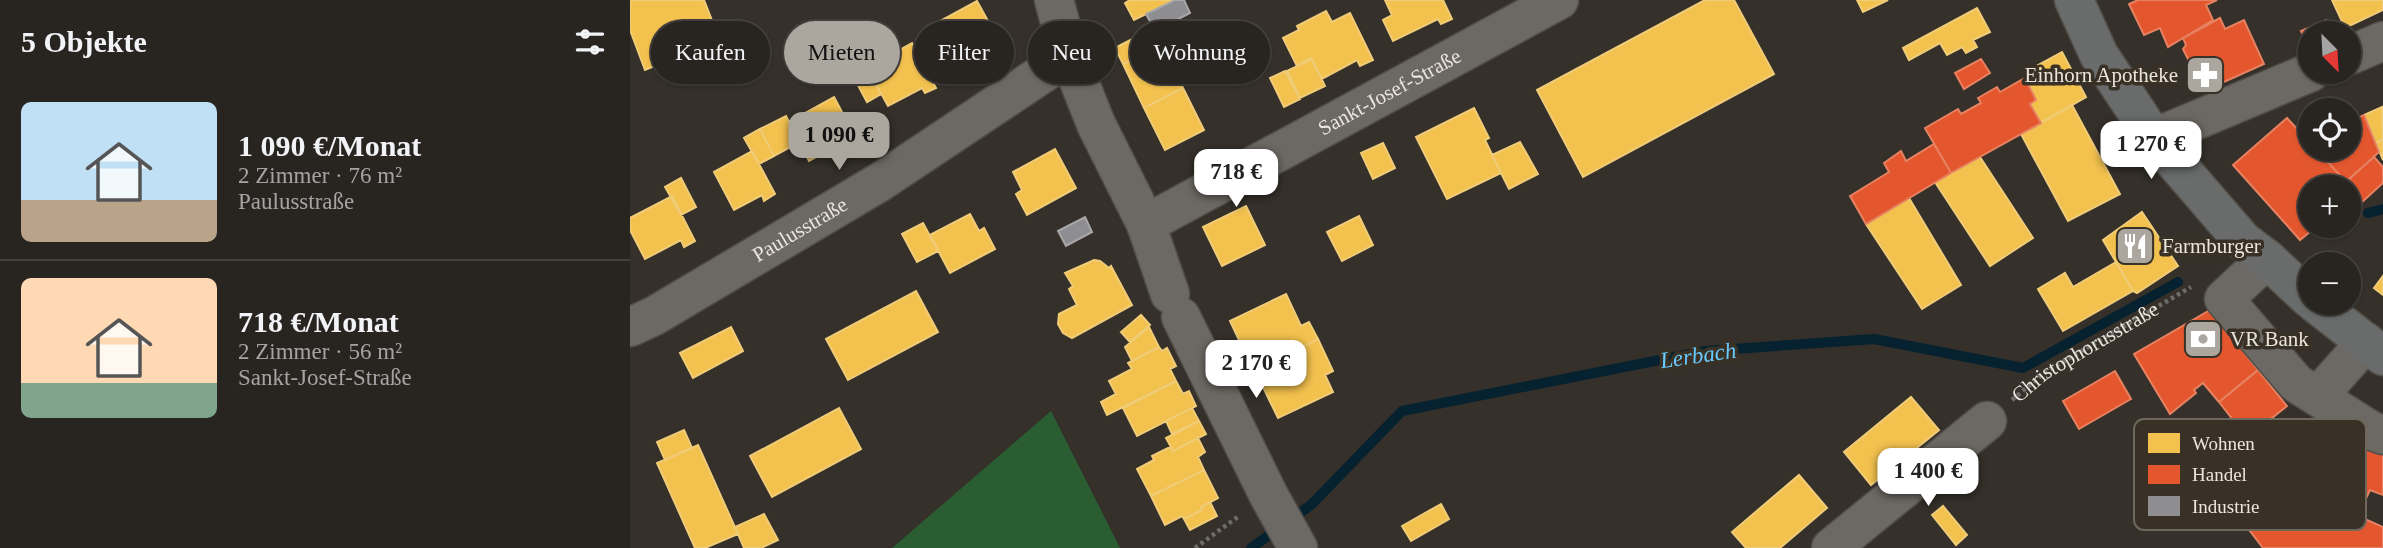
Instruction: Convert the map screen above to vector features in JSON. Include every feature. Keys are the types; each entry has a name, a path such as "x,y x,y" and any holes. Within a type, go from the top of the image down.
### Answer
{"main road":[{"path":"2074,0 2099,55 2154,138 2243,241 2298,288"},
{"path":"2330,315 2374,349"}],"street":[{"path":"1054,0 1060,21"},
{"name":"Sankt-Josef-Straße","path":"1146,224 1559,0"},
{"path":"2361,50 2383,41"},
{"path":"2154,138 2298,77"},
{"name":"Paulusstraße","path":"630,327 654,316 880,182 1028,83"},
{"path":"1080,84 1096,124 1146,224 1176,305 1284,524"},
{"path":"2267,259 2224,299 2296,383 2356,419"},
{"path":"2318,396 2374,349"},
{"path":"1831,548 1987,421"},
{"path":"2366,425 2383,435"}],"path":[{"name":"Christophorusstraße","path":"1987,421 2044,373 2191,287 2201,278"},
{"path":"1195,548 1284,524"}],"green space":[{"path":"1051,411 1120,548 892,548"}],"building: Wohnen":[{"path":"704,0 712,21 651,21 651,68 645,70 630,30 630,1"},
{"path":"1130,0 1173,1 1134,20 1125,3"},
{"path":"1385,0 1443,0 1452,19 1441,24 1438,19 1393,41 1383,20 1392,15"},
{"path":"1705,0 1734,0 1774,74 1583,177 1537,90"},
{"path":"1857,0 1888,0 1863,12"},
{"path":"2332,0 2383,0 2383,10 2360,21 2342,21"},
{"path":"977,1 988,21 940,21"},
{"path":"1977,8 1990,32 1973,40 1977,47 1966,53 1962,47 1947,55 1940,43 1909,60 1903,48"},
{"path":"1326,11 1332,22 1350,13 1373,60 1360,66 1357,60 1322,79 1311,58 1297,66 1283,38 1299,30 1297,26"},
{"path":"1130,40 1130,60 1123,64 1116,47"},
{"path":"912,43 914,84 934,84 936,88 925,93 922,88 888,106 876,84 900,84 900,50"},
{"path":"2062,52 2086,97 2041,123 2030,104 2036,100 2025,78 2027,71"},
{"path":"1312,59 1325,86 1300,98 1287,71"},
{"path":"1130,60 1130,79 1123,64"},
{"path":"1285,71 1300,99 1284,107 1270,78"},
{"path":"857,84 876,84 881,94 867,102"},
{"path":"1133,84 1181,84 1183,88 1144,108"},
{"path":"1183,88 1204,130 1165,150 1144,108"},
{"path":"834,97 858,142 847,147 844,142 809,161 789,122"},
{"path":"2072,105 2120,194 2068,221 2021,134"},
{"path":"2382,107 2383,139 2376,143 2364,115"},
{"path":"1474,108 1489,138 1485,140 1501,173 1447,199 1416,137"},
{"path":"786,116 800,142 774,156 760,129"},
{"path":"760,129 774,156 759,164 744,138"},
{"path":"2383,139 2383,160 2376,143"},
{"path":"1520,142 1538,174 1509,189 1492,155"},
{"path":"1383,143 1395,168 1373,179 1361,153"},
{"path":"1055,149 1076,188 1027,215 1016,194 1022,190 1013,172"},
{"path":"752,151 775,194 764,201 762,195 734,210 714,172"},
{"path":"1980,157 2033,238 1990,266 1935,182"},
{"path":"681,178 696,207 681,215 665,187"},
{"path":"672,196 695,241 684,247 681,240 645,259 630,230 630,218"},
{"path":"1909,198 1961,285 1922,309 1866,224"},
{"path":"1246,206 1265,245 1222,266 1203,227"},
{"path":"2142,212 2178,266 2137,293 2133,291 2103,240"},
{"path":"970,214 979,231 984,228 995,249 950,273 930,235"},
{"path":"1359,216 1373,245 1342,261 1327,232"},
{"path":"923,223 938,251 917,262 902,234"},
{"path":"1094,260 1109,268 1111,266 1132,305 1072,338 1063,333 1058,324 1059,314 1077,305 1069,289 1073,286 1065,273"},
{"path":"2116,262 2133,291 2063,331 2038,289 2065,273 2073,287"},
{"path":"2383,276 2383,295 2374,288"},
{"path":"916,291 938,332 848,380 826,339"},
{"path":"1286,294 1301,326 1309,322 1318,339 1282,357 1275,343 1247,357 1230,321"},
{"path":"1141,315 1150,325 1130,342 1121,332"},
{"path":"731,327 743,351 693,378 680,353"},
{"path":"1149,327 1159,347 1132,361 1125,347"},
{"path":"1318,339 1333,371 1325,375 1333,392 1278,418 1261,383 1288,370 1282,357"},
{"path":"1159,347 1162,351 1167,348 1176,366 1170,369 1176,381 1107,415 1101,402 1116,394 1109,381 1132,369 1128,363"},
{"path":"1176,381 1183,394 1189,391 1196,406 1137,436 1123,408"},
{"path":"1911,397 1939,430 1871,485 1844,452"},
{"path":"839,408 861,449 772,497 750,456"},
{"path":"1192,408 1199,421 1172,434 1166,421"},
{"path":"1199,421 1206,434 1173,451 1166,438"},
{"path":"684,430 692,448 665,460 657,442"},
{"path":"1198,438 1205,452 1198,457 1204,470 1151,496 1137,469 1154,460 1152,456 1170,447 1173,451"},
{"path":"698,445 738,534 705,548 695,548 657,463"},
{"path":"1204,470 1218,498 1201,507 1202,510 1165,525 1151,496"},
{"path":"1799,475 1827,508 1780,548 1746,548 1732,532"},
{"path":"1210,502 1217,516 1190,530 1184,519 1202,510 1201,507"},
{"path":"1441,504 1449,519 1411,541 1402,526"},
{"path":"1943,506 1967,535 1956,545 1932,515"},
{"path":"764,514 778,540 761,548 744,548 735,527"}],"building: Handel":[{"path":"2138,0 2217,0 2206,5 2213,20 2168,47 2160,28 2144,35 2129,4"},
{"path":"2220,18 2225,29 2244,20 2264,64 2204,91 2183,49 2186,45 2183,38"},
{"path":"1981,59 1990,73 1964,89 1955,73"},
{"path":"2025,78 2036,100 2030,104 2041,123 1951,173 1925,128 1958,109 1961,114 1981,103 1978,98 1997,87 2000,92"},
{"path":"2364,115 2379,152 2354,175 2340,175 2327,161 2361,161 2361,116"},
{"path":"2287,118 2298,130 2298,161 2327,161 2340,175 2298,175 2298,238 2233,165"},
{"path":"1934,144 1951,173 1866,224 1850,196 1889,172 1884,163 1901,151 1906,161"},
{"path":"2374,157 2383,167 2383,183 2361,203 2361,175 2353,175"},
{"path":"2210,310 2258,370 2219,402 2203,383 2194,390 2196,393 2170,414 2134,354"},
{"path":"2258,370 2287,406 2271,419 2232,419 2219,402"},
{"path":"2115,371 2131,399 2079,429 2063,401"},
{"path":"2366,442 2383,450 2383,495 2370,490 2366,499"},
{"path":"2366,520 2383,527 2383,548 2263,548 2249,530 2366,530"}],"building: Industrie":[{"path":"1175,0 1184,0 1190,13 1174,21 1150,21 1146,14"},
{"path":"1085,217 1092,232 1066,246 1058,231"}],"waterway":[{"name":"Lerbach","path":"2368,213 2383,209"},
{"name":"Lerbach","path":"1292,519 1312,504 1402,411 1705,351 1874,339 2023,368 2178,282"},
{"name":"Lerbach","path":"1251,548 1279,528"}],"place":[{"name":"Einhorn Apotheke","path":"2205,75"},
{"name":"Farmburger","path":"2135,246"},
{"name":"VR Bank","path":"2203,339"}]}
